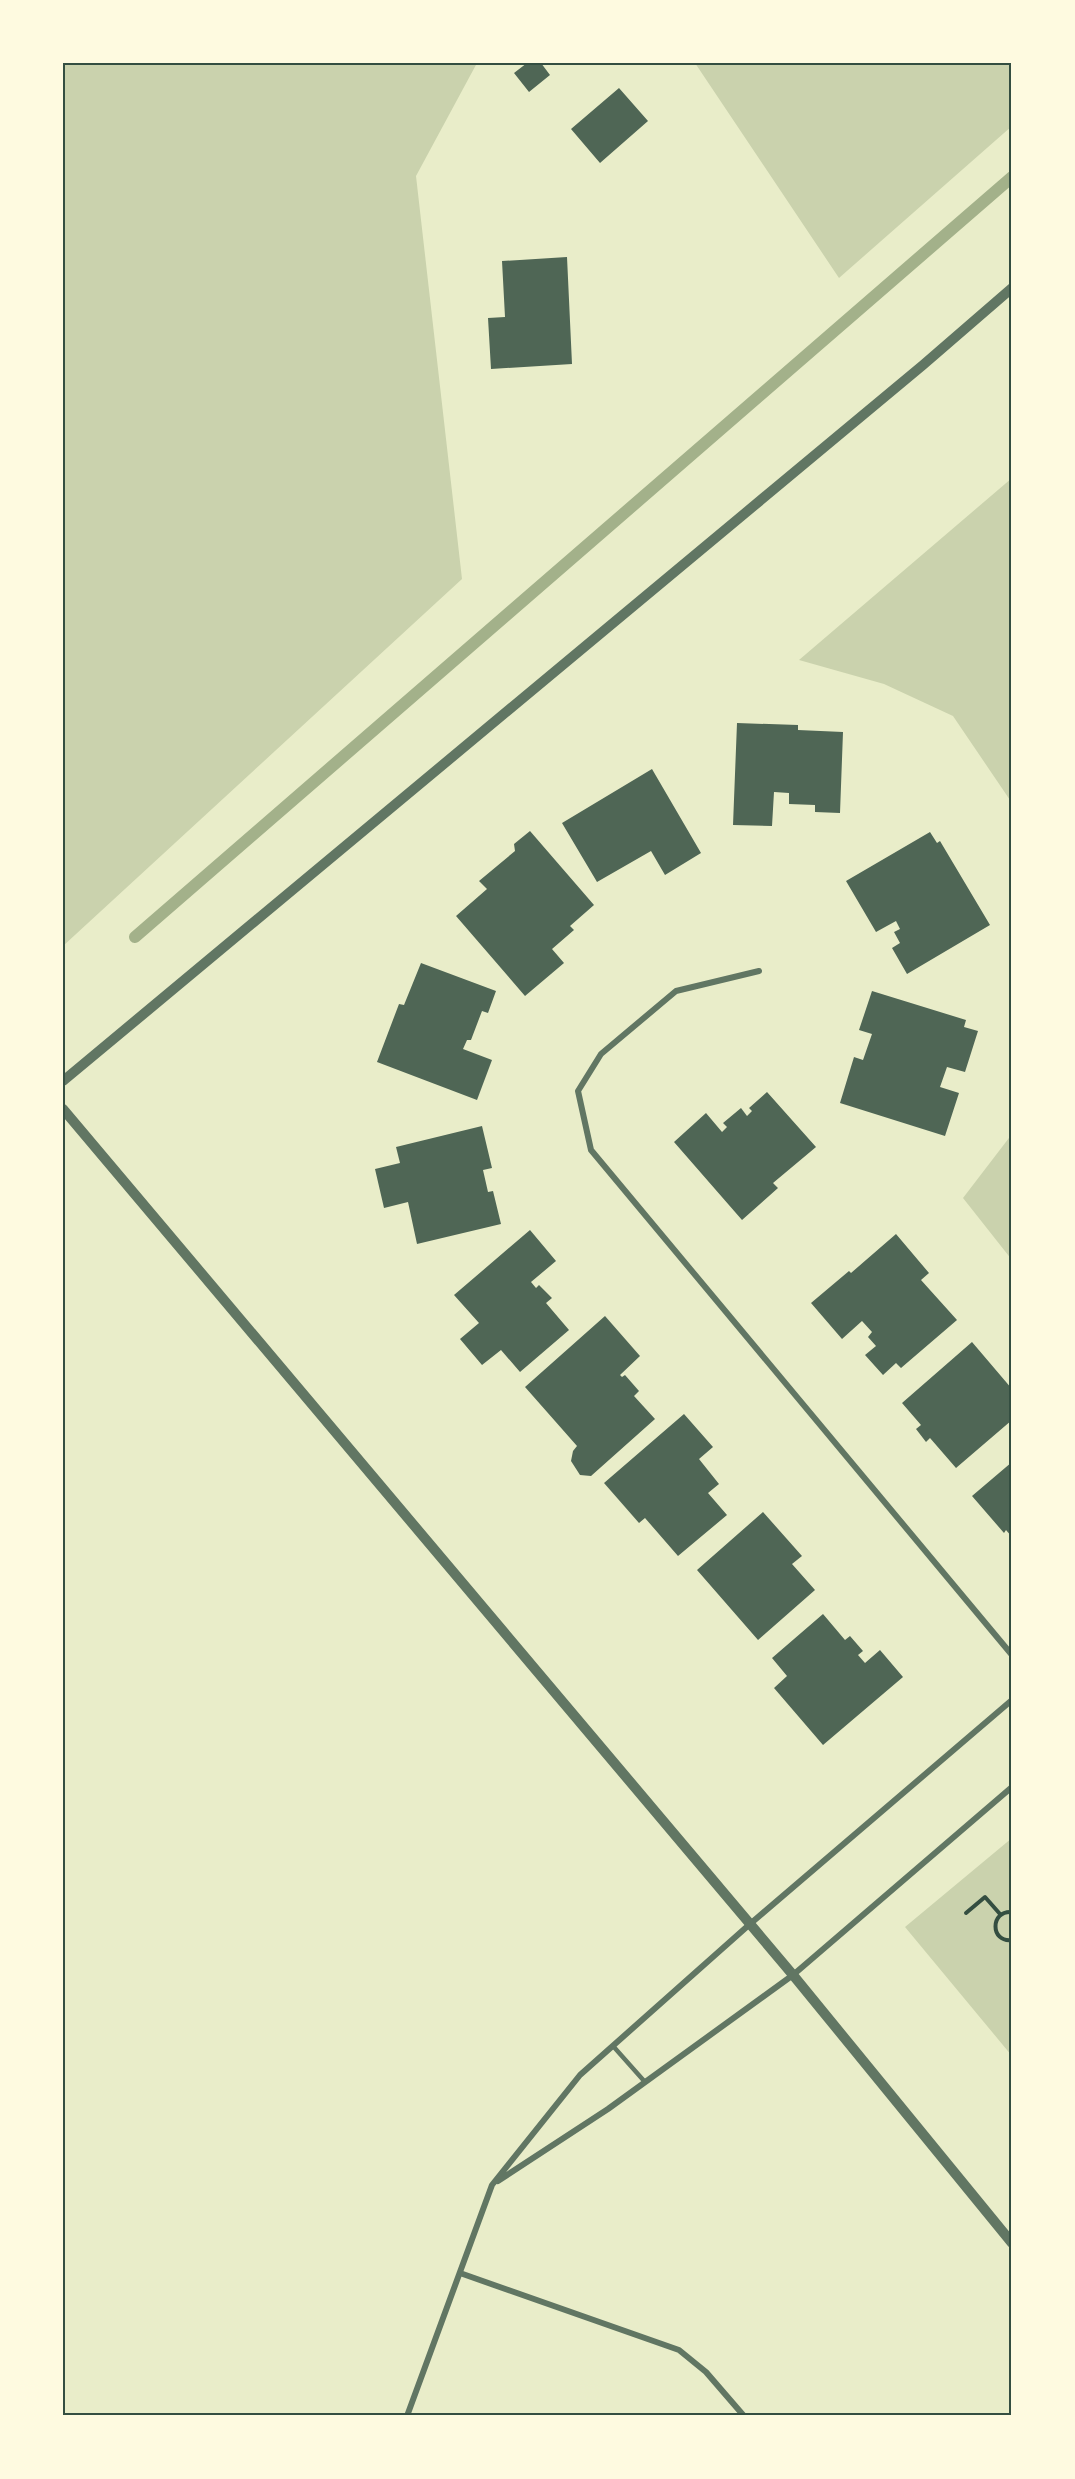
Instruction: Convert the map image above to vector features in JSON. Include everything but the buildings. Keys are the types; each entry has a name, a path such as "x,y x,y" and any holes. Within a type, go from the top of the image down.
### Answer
{"street":[{"path":"63,1081 923,365 1012,288"},
{"path":"759,971 676,990 601,1054 578,1091 591,1150 1012,1655"},
{"path":"63,1109 793,1975 1012,2243"},
{"path":"407,2416 492,2185 580,2075 750,1924 1012,1700"},
{"path":"492,2185 609,2109 793,1975 1012,1787"},
{"path":"460,2273 679,2350 706,2372 744,2416"}],"lane":[{"path":"613,2046 645,2082"}],"path":[{"path":"966,1913 985,1897 1000,1914"},
{"path":"1000,1914 1012,1912"},
{"path":"1000,1914 995,1923 996,1932 1003,1939 1012,1940"}],"green space":[{"path":"63,63 477,63 416,176 462,579 63,946"},
{"path":"695,63 1012,63 1012,126 839,278"},
{"path":"1012,478 1012,803 953,716 884,684 799,660"},
{"path":"1012,1134 1012,1260 963,1198"},
{"path":"1012,1838 1012,2056 905,1927"}],"waterway":[{"path":"135,937 1012,177"}]}
